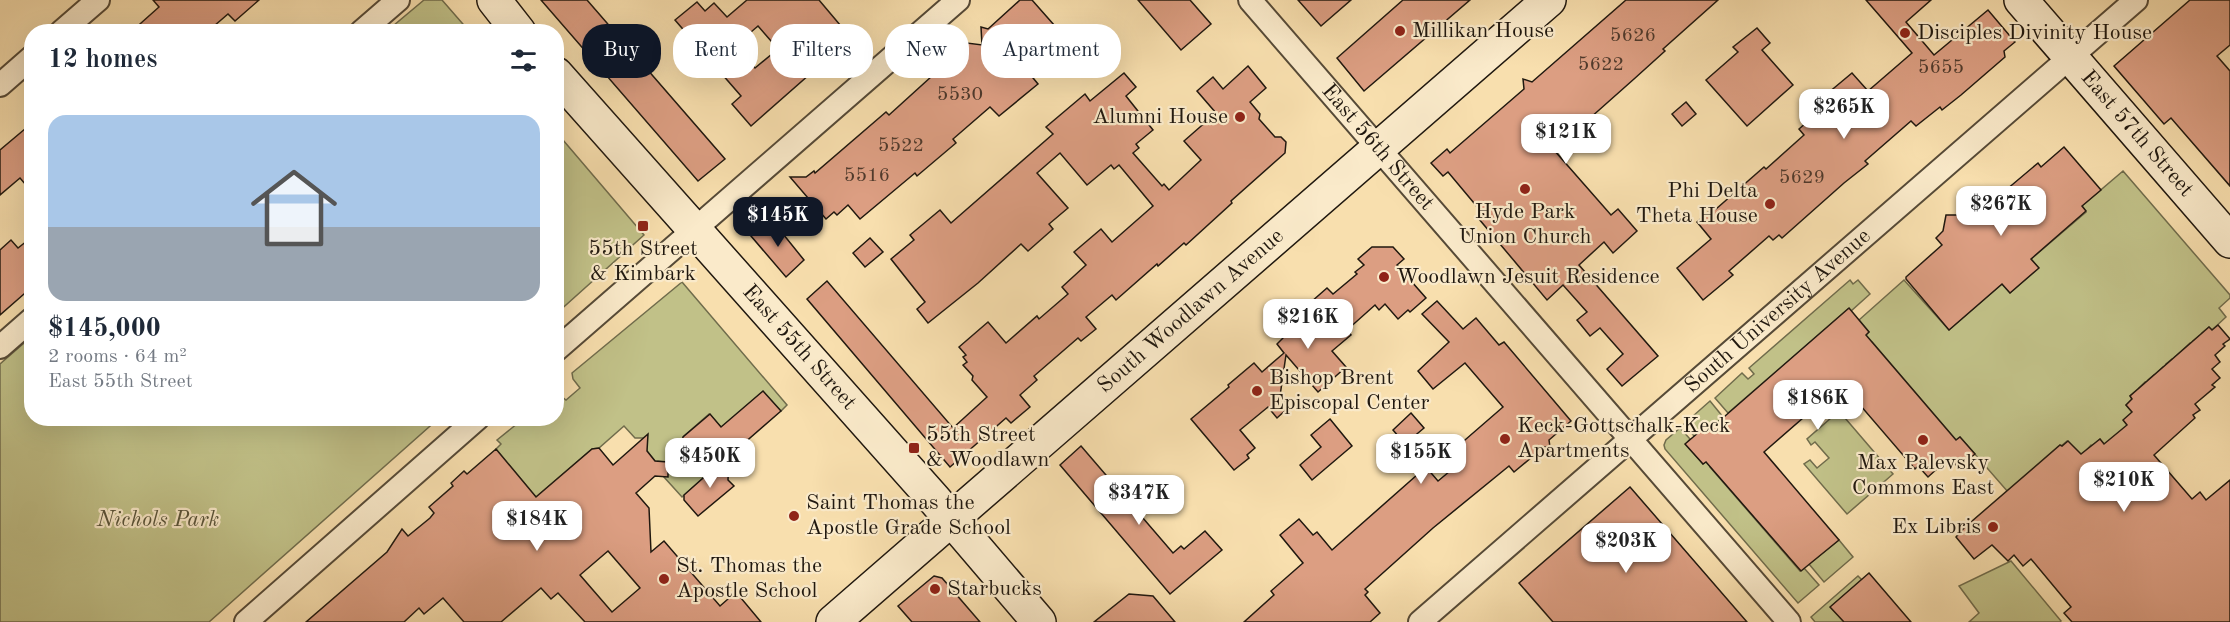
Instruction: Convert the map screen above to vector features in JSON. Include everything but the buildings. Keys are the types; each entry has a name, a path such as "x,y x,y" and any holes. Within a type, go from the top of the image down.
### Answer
{"street":[{"path":"70,24 98,0"},
{"path":"371,24 398,0"},
{"path":"471,0 490,24"},
{"path":"494,0 513,24"},
{"path":"564,343 958,0"},
{"name":"East 56th Street","path":"1250,0 1789,622"},
{"name":"South Woodlawn Avenue","path":"833,622 1549,0"},
{"name":"East 57th Street","path":"2021,0 2230,241"},
{"name":"South University Avenue","path":"1420,622 2136,0"},
{"path":"0,85 24,64"},
{"name":"East 55th Street","path":"564,84 686,237 841,424 1039,622"},
{"name":"East 55th Street","path":"564,112 686,237"},
{"path":"0,347 24,326"},
{"path":"246,622 469,426"},
{"name":"East 55th Street","path":"943,526 1011,622"}],"green space":[{"path":"424,0 442,0 463,24 395,24"},
{"path":"564,141 644,235 564,307"},
{"path":"2123,171 2230,295 2230,298 2219,308 2226,317 2212,330 2209,327 2202,333 2204,336 2199,336 2192,345 2190,343 2175,357 2177,359 2172,359 2166,364 2168,367 2163,367 2158,372 2159,374 2148,380 2150,382 2145,382 2139,388 2141,390 2130,396 2132,399 2126,405 2132,412 2128,426 2105,445 2100,439 2081,456 2067,441 2008,492 1960,437 1956,440 1872,342 1861,339 1869,332 1859,320 1904,280 1949,330 2002,284 2010,293 2038,268 2031,259 2086,212 2082,206"},
{"path":"1850,280 1853,284 1858,280 1870,294 1851,311 1848,309 1728,413 1715,398 1742,373 1748,379 1754,374 1749,368"},
{"path":"682,282 787,405 781,411 721,427 709,414 684,436 713,469 682,497 664,477 668,474 664,462 655,461 647,451 645,438 635,438 624,426 599,448 592,449 536,497 496,449 501,444 497,440 514,426 564,426 564,398 566,400 580,388 573,379 572,373"},
{"name":"Nichols Park","path":"24,343 24,426 430,426 209,622 0,622 0,364"},
{"path":"1710,401 1723,417 1713,426 1717,431 1694,436 1684,424"},
{"path":"1839,411 1893,474 1847,514 1804,464 1810,460 1817,468 1829,458 1815,442 1811,445 1807,439"},
{"path":"1680,428 1690,439 1686,444 1703,464 1710,458 1714,463 1710,467 1800,571 1804,568 1819,585 1798,603 1665,449 1666,440"},
{"path":"1839,540 1853,557 1824,582 1809,564"},
{"path":"2011,561 2060,622 1969,622 1979,613 1959,586"},
{"path":"1858,576 1862,580 1831,607 1844,622 1815,622 1811,617"}],"place":[{"name":"Millikan House","path":"1400,31"},
{"name":"Disciples Divinity House","path":"1905,33"},
{"name":"Alumni House","path":"1240,117"},
{"name":"Hyde Park Union Church","path":"1525,189"},
{"name":"Phi Delta Theta House","path":"1770,204"},
{"name":"55th Street & Kimbark","path":"643,226"},
{"name":"Woodlawn Jesuit Residence","path":"1384,277"},
{"name":"Bishop Brent Episcopal Center","path":"1257,391"},
{"name":"Keck-Gottschalk-Keck Apartments","path":"1505,439"},
{"name":"Max Palevsky Commons East","path":"1923,440"},
{"name":"55th Street & Woodlawn","path":"914,448"},
{"name":"Saint Thomas the Apostle Grade School","path":"794,516"},
{"name":"Ex Libris","path":"1993,527"},
{"name":"St. Thomas the Apostle School","path":"664,579"},
{"name":"Starbucks","path":"935,589"}]}
